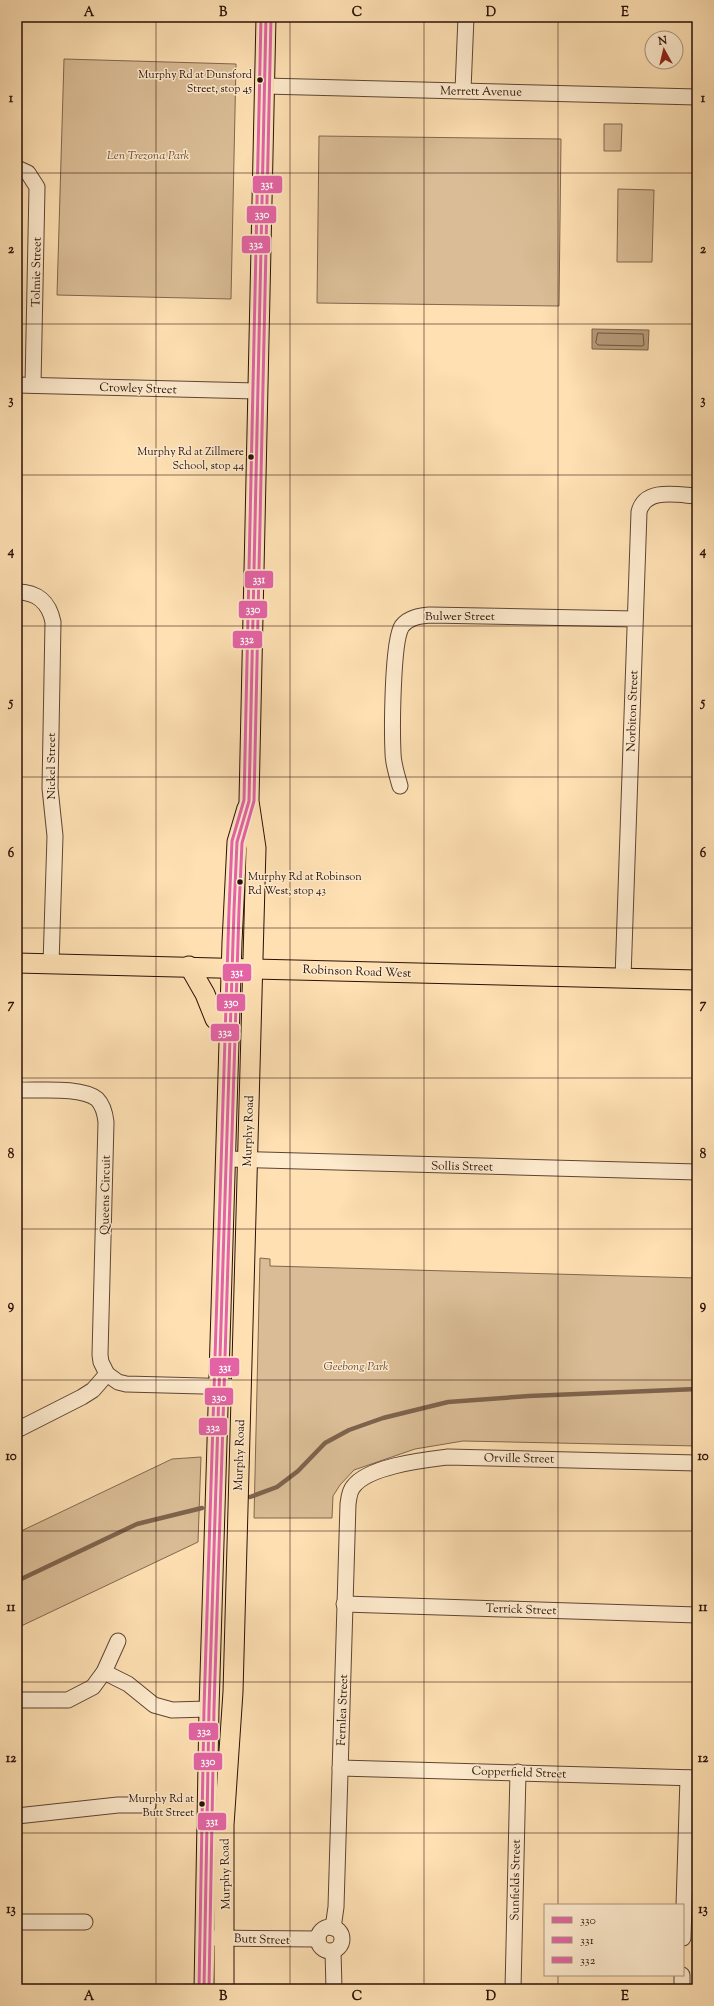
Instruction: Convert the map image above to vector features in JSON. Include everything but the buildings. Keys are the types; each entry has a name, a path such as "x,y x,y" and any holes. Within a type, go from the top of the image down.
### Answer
{"main road":[{"name":"Murphy Road","path":"224,1989 224,1825 226,1773 233,1692 256,848 249,801 266,17"},
{"name":"Murphy Road","path":"204,1989 209,1709 232,968 237,842 249,801"},
{"name":"Robinson Road West","path":"17,963 189,966 697,980"},
{"path":"189,966 205,994 214,1019 231,1034"}],"street":[{"path":"464,90 466,17"},
{"name":"Merrett Avenue","path":"265,86 697,97"},
{"name":"Tolmie Street","path":"17,168 28,173 36,187 34,385"},
{"name":"Crowley Street","path":"17,385 259,391"},
{"name":"Norbiton Street","path":"623,978 638,520 640,506 648,498 654,496 697,496"},
{"name":"Nickel Street","path":"17,592 24,592 40,597 49,608 54,622 50,788 55,836 51,964"},
{"name":"Bulwer Street","path":"400,786 393,753 395,652 399,632 408,621 418,616 430,615 635,619"},
{"name":"Queens Circuit","path":"17,1090 71,1091 88,1094 99,1102 104,1113 106,1129 100,1354 101,1362 107,1374"},
{"name":"Sollis Street","path":"227,1159 247,1161 697,1172"},
{"path":"17,1430 82,1397 93,1390 107,1374 118,1382 126,1384 241,1387"},
{"name":"Orville Street","path":"350,1493 359,1481 376,1472 424,1460 448,1457 697,1463"},
{"name":"Fernlea Street","path":"333,1928 336,1907 344,1604 348,1504 350,1493"},
{"name":"Terrick Street","path":"344,1604 697,1615"},
{"path":"17,1700 68,1700 93,1687 104,1672 118,1641"},
{"path":"104,1672 128,1684 154,1705 172,1710 209,1709"},
{"name":"Copperfield Street","path":"340,1768 692,1778"},
{"name":"Sunfields Street","path":"513,1989 518,1772"},
{"path":"684,1920 692,1778"},
{"path":"17,1816 118,1805 148,1805"},
{"path":"17,1922 85,1922"},
{"path":"333,1928 340,1932 342,1939 340,1947 333,1951 323,1949 318,1939 323,1930 333,1928"},
{"name":"Butt Street","path":"205,1938 318,1939"},
{"path":"333,1951 334,1989"},
{"path":"682,1976 682,1989"}],"green space":[{"name":"Len Trezona Park","path":"64,59 236,64 231,299 57,295"},
{"path":"604,124 622,124 621,151 604,151"},
{"path":"319,136 561,139 559,306 317,303"},
{"path":"618,189 654,190 652,262 617,262"},
{"name":"Geebong Park","path":"260,1258 270,1259 270,1266 697,1278 697,1446 463,1441 415,1449 354,1470 340,1485 333,1496 332,1518 254,1518"},
{"path":"201,1457 198,1542 17,1628 17,1533 172,1459"}],"water":[{"path":"592,329 649,330 648,350 592,349"}],"waterway":[{"path":"250,1497 277,1487 298,1471 325,1443 349,1430 383,1418 448,1402 529,1396 697,1389"},
{"path":"17,1581 137,1524 202,1508"}],"transit line":[{"name":"332","path":"199,1989 204,1709 229,910 232,841 244,800 261,17"},
{"name":"330","path":"204,1989 209,1709 234,910 237,842 249,801 266,17"},
{"name":"331","path":"209,1989 214,1709 239,910 242,843 254,801 271,17"}],"place":[{"name":"Murphy Rd at Dunsford Street, stop 45","path":"260,80"},
{"name":"Murphy Rd at Zillmere School, stop 44","path":"251,457"},
{"name":"Murphy Rd at Robinson Rd West, stop 43","path":"240,882"},
{"name":"Murphy Rd at Butt Street","path":"202,1804"}]}
